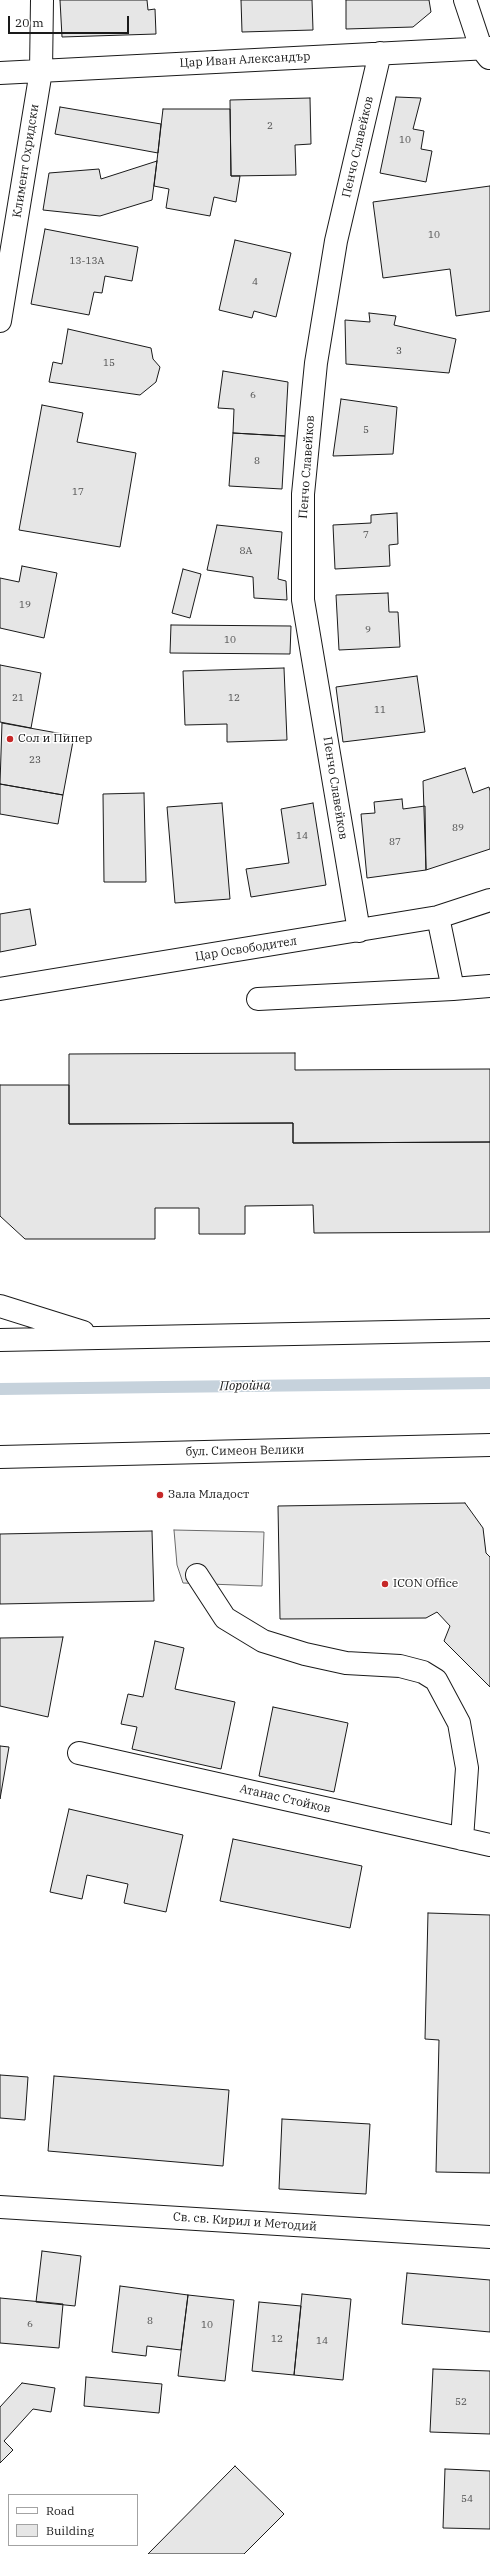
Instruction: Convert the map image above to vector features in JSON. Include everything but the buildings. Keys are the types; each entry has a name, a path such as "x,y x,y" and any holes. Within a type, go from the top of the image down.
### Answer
{"street":[{"name":"Климент Охридски","path":"0,321 41,71 42,0"},
{"path":"465,0 487,52"},
{"name":"Цар Иван Александър","path":"0,73 380,53 487,52"},
{"name":"Пенчо Славейков","path":"359,931 303,600 303,494 316,363 336,241 380,53"},
{"name":"Цар Освободител","path":"0,989 438,917 490,900"},
{"path":"438,917 453,988"},
{"path":"258,999 490,986"},
{"path":"0,1306 97,1337"},
{"path":"0,1340 490,1330"},
{"name":"бул. Симеон Велики","path":"0,1457 490,1445"},
{"path":"0,1472 47,1456"},
{"path":"197,1575 225,1618 263,1641 305,1654 346,1662 400,1666 423,1672 436,1680 459,1723 467,1768 462,1840"},
{"name":"Атанас Стойков","path":"79,1753 462,1840 490,1845"},
{"name":"Св. св. Кирил и Методий","path":"0,2207 490,2237"}],"shaded area":[{"path":"174,1530 264,1532 262,1586 183,1583 177,1565"}],"waterway":[{"name":"Поройна","path":"0,1389 490,1383"}],"place":[{"name":"Сол и Пипер","path":"10,739"},
{"name":"Зала Младост","path":"160,1495"},
{"name":"ICON Office","path":"385,1584"}]}
